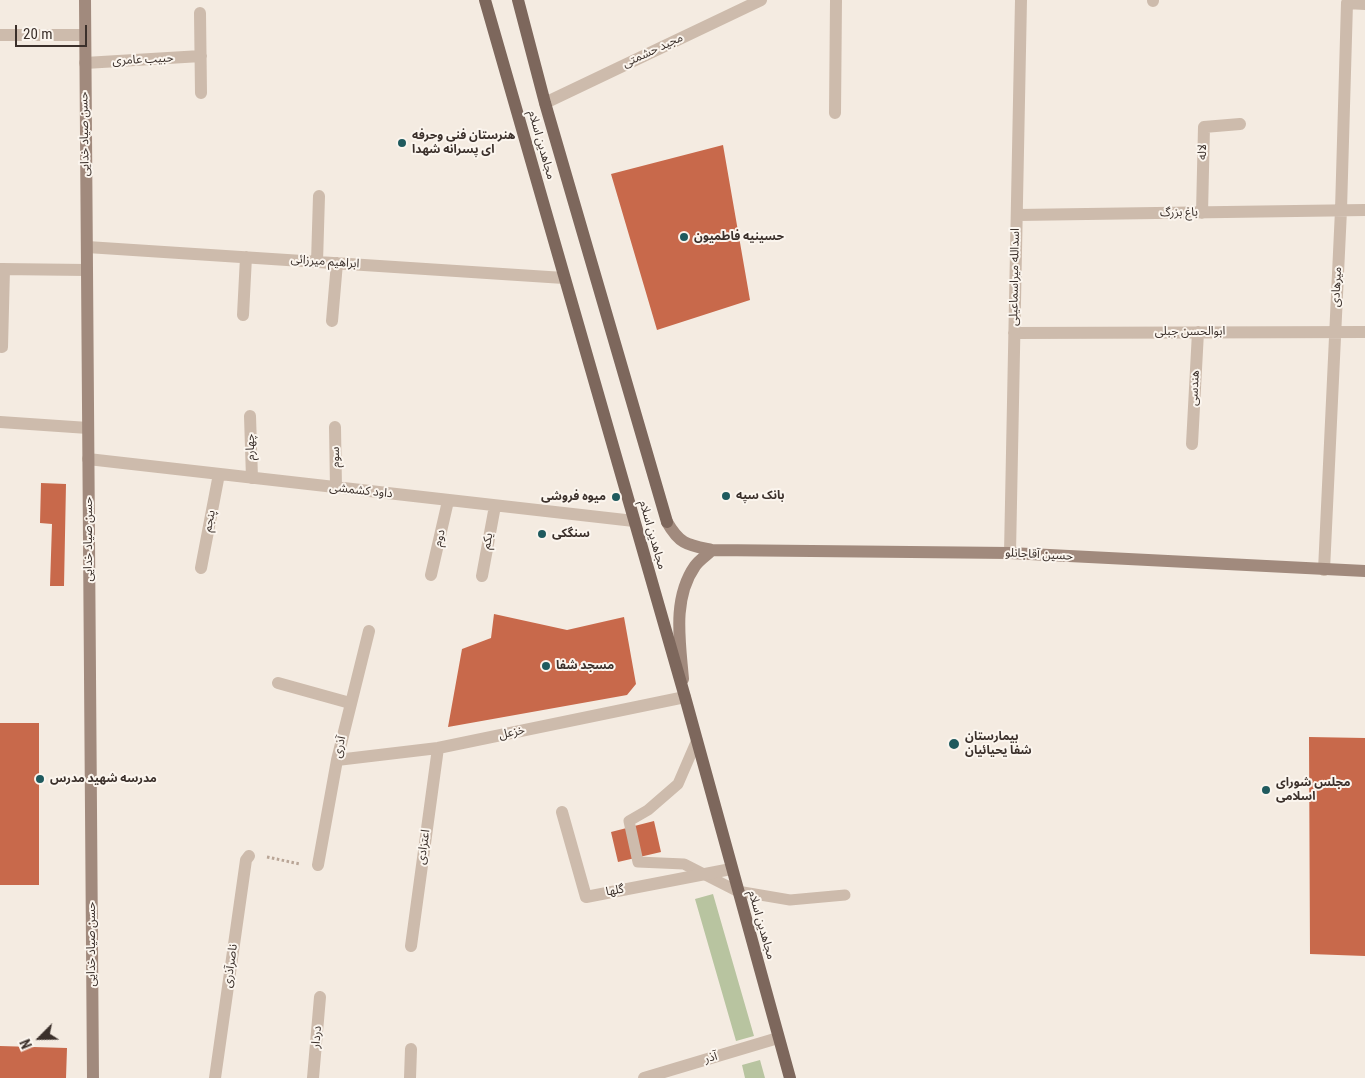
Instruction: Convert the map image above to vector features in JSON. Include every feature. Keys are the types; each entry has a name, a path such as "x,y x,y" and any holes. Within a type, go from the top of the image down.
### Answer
{"main road":[{"name":"مجاهدین اسلام","path":"485,0 685,697 790,1078"},
{"name":"مجاهدین اسلام","path":"518,0 545,103 667,522"}],"street":[{"name":"حسن صیاد خدایی","path":"84,0 93,1078"},
{"name":"مجید حشمتی","path":"545,103 761,0"},
{"path":"835,113 836,0"},
{"name":"اسدالله میراسماعیلی","path":"1010,553 1021,0"},
{"name":"میرهادی","path":"1324,570 1341,210 1347,3 1365,4"},
{"path":"200,13 201,93"},
{"path":"0,35 85,35"},
{"name":"حبیب عامری","path":"85,63 201,56"},
{"name":"لاله","path":"1202,212 1204,127 1240,124"},
{"path":"317,262 319,196"},
{"name":"باغ بزرگ","path":"1016,215 1365,210"},
{"name":"ابراهیم میرزائی","path":"86,246 564,278"},
{"path":"243,314 246,257"},
{"path":"332,321 337,263"},
{"path":"2,347 2,269 87,270"},
{"name":"هندسی","path":"1192,444 1198,332"},
{"name":"ابوالحسن جبلی","path":"1014,333 1365,332"},
{"name":"چهارم","path":"250,416 252,478"},
{"path":"0,422 88,428"},
{"name":"سوم","path":"335,427 336,488"},
{"name":"داود کشمشی","path":"88,460 634,522"},
{"name":"پنجم","path":"201,568 219,474"},
{"name":"دوم","path":"431,575 448,500"},
{"name":"یکم","path":"482,576 495,506"},
{"name":"حسین آقاجانلو","path":"667,522 674,536 684,544 712,550 1010,553 1365,571"},
{"path":"685,697 678,624 682,594 695,566 712,550"},
{"name":"آذری","path":"318,865 337,760 350,702 370,631"},
{"path":"278,683 350,702"},
{"name":"خزعل","path":"337,760 438,748 685,697"},
{"name":"اعتزادی","path":"410,946 438,748"},
{"name":"گلها","path":"562,812 586,896 731,869"},
{"name":"ناصرآذری","path":"215,1078 246,860 250,856"},
{"name":"دردار","path":"313,1078 320,997"},
{"name":"آذر","path":"644,1078 778,1038"},
{"path":"410,1078 411,1049"}],"lane":[{"path":"697,740 678,784 648,810 629,821 638,862 684,864 702,875 737,891 790,900 845,895"}],"path":[{"path":"250,856 314,867 318,865"}],"green space":[{"path":"713,894 754,1036 736,1041 695,899"},
{"path":"760,1060 765,1078 745,1078 742,1065"}],"building":[{"name":"حسینیه فاطمیون","path":"723,145 750,300 657,330 611,174"},
{"path":"41,483 66,484 64,586 50,586 52,524 40,523"},
{"name":"مسجد شفا","path":"494,614 567,630 624,617 636,684 627,695 448,727 462,649 491,638"},
{"path":"0,723 39,723 39,885 0,885"},
{"path":"1309,737 1365,738 1365,956 1310,954"},
{"path":"654,821 661,852 618,862 611,832"},
{"path":"0,1046 67,1048 66,1078 0,1078"}],"place":[{"name":"هنرستان فنی وحرفه ای پسرانه شهدا","path":"402,143"},
{"name":"حسینیه فاطمیون","path":"684,237"},
{"name":"بانک سپه","path":"726,496"},
{"name":"میوه فروشی","path":"616,497"},
{"name":"سنگکی","path":"542,534"},
{"name":"مسجد شفا","path":"546,666"},
{"name":"بیمارستان شفا یحیائیان","path":"954,744"},
{"name":"مدرسه شهید مدرس","path":"40,779"},
{"name":"مجلس شورای اسلامی","path":"1266,790"}]}
